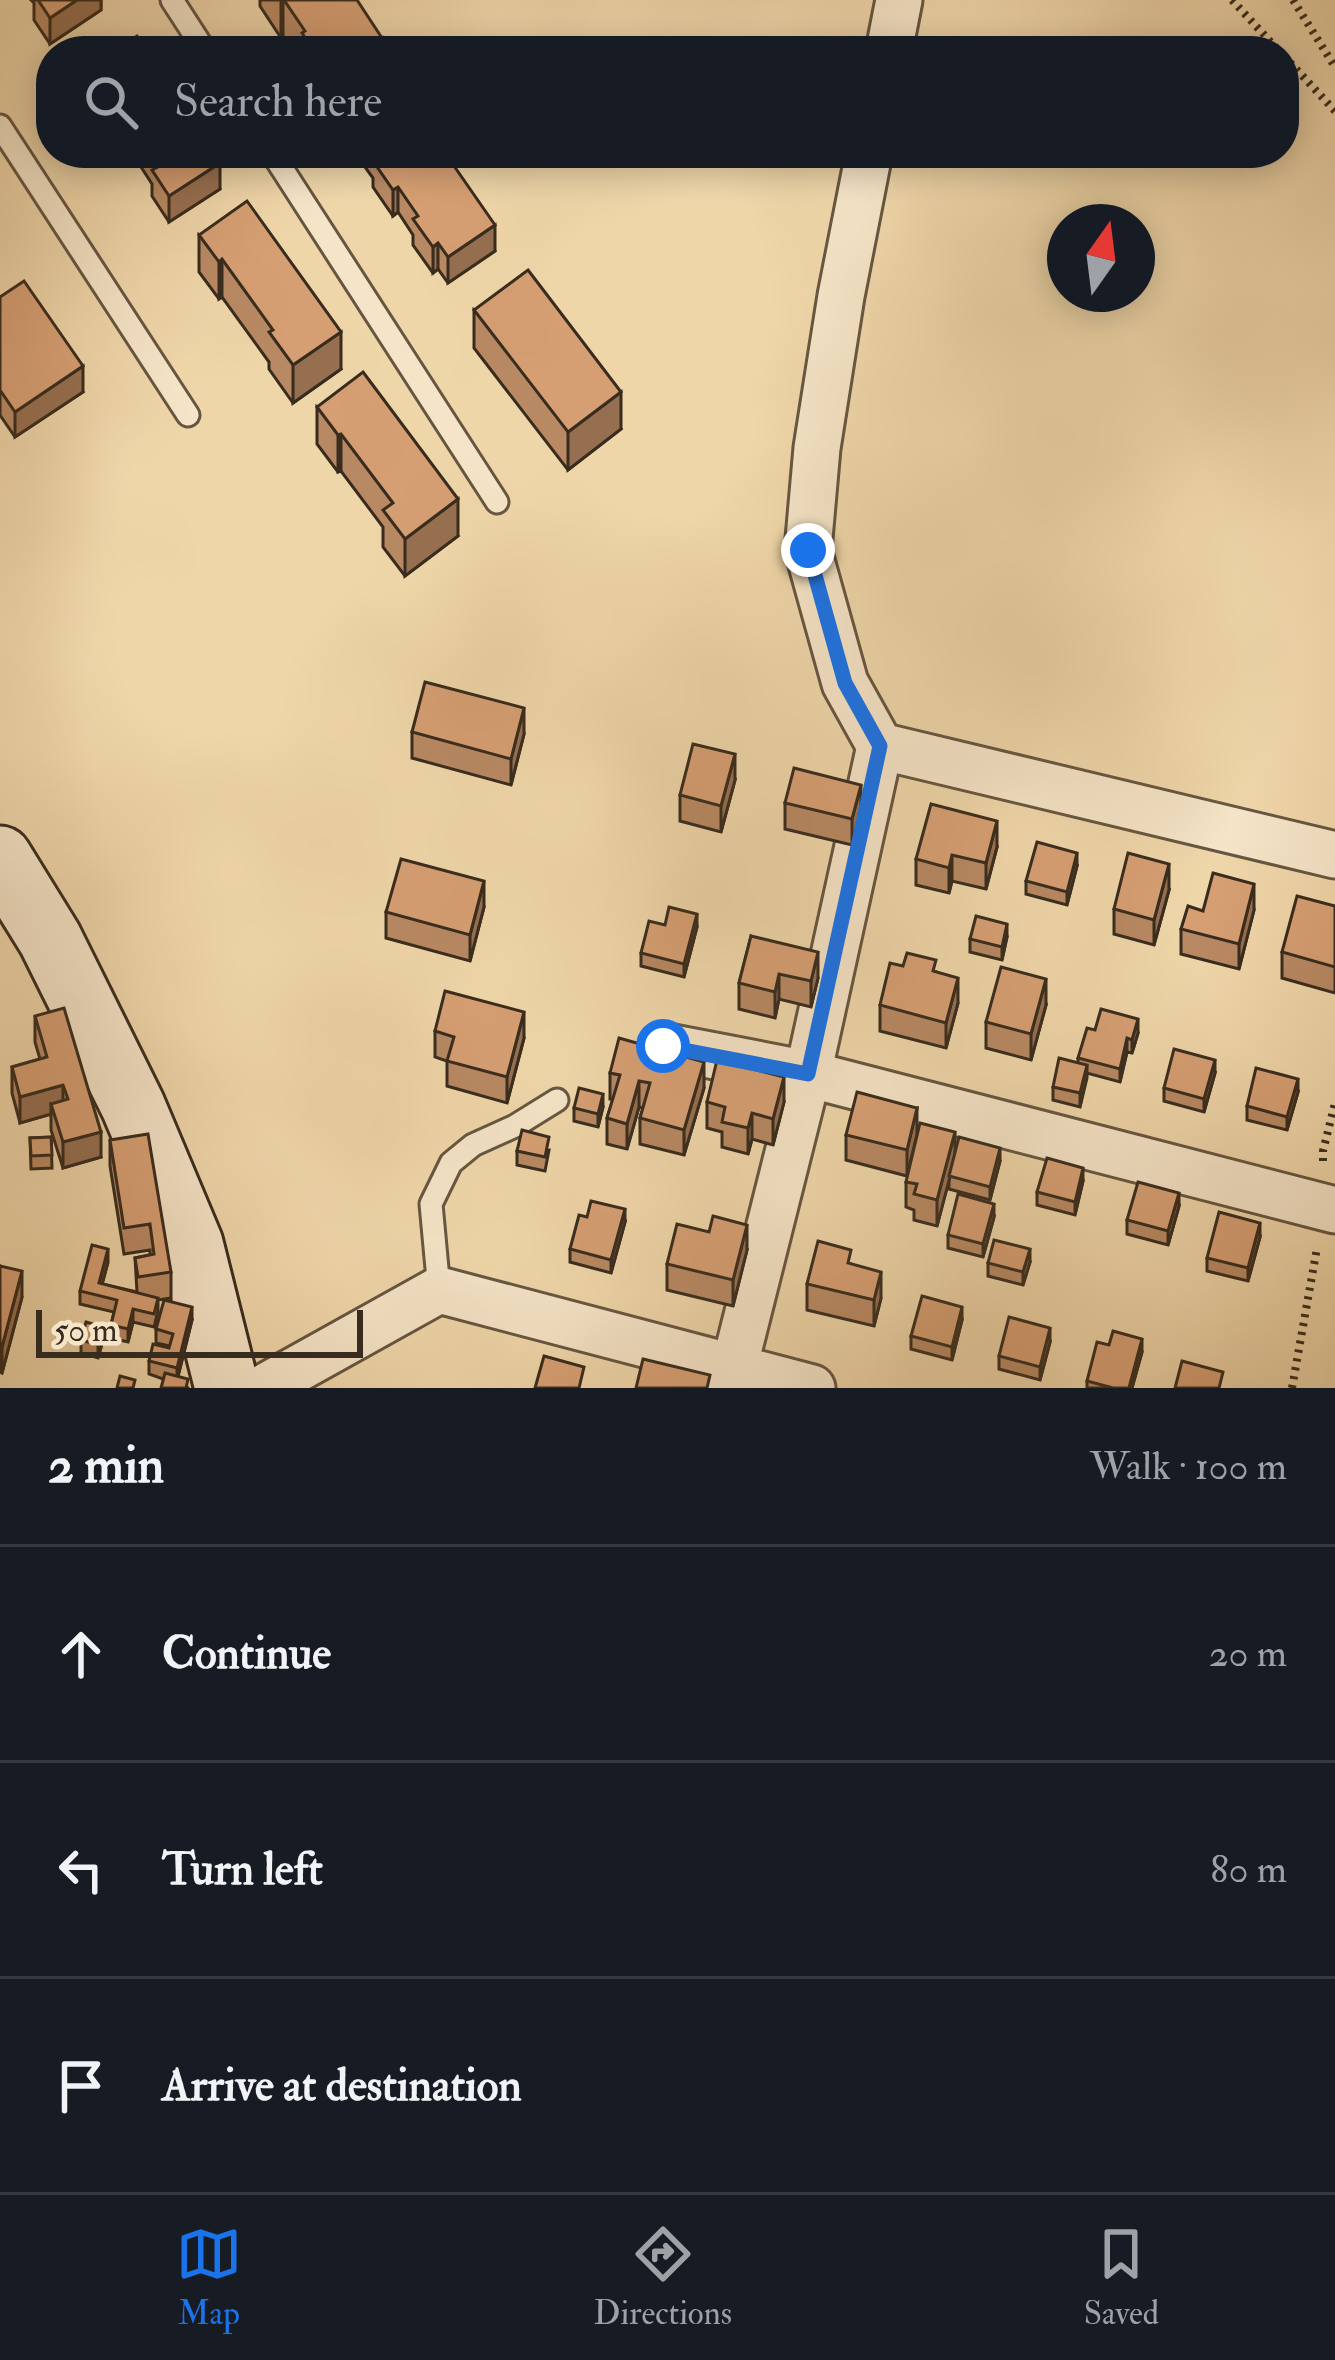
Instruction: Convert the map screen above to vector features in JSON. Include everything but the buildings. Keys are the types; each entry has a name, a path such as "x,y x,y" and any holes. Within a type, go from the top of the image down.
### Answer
{"main road":[{"path":"0,858 50,939 134,1106 190,1244 227,1388"}],"street":[{"path":"892,36 899,0"},
{"path":"731,1378 808,1074 880,746 845,683 808,550 820,426 866,168"},
{"path":"880,746 1335,855"},
{"path":"663,1046 808,1074 1335,1210"},
{"path":"263,1388 440,1290 731,1378 812,1388"}],"lane":[{"path":"172,0 196,36"},
{"path":"0,125 188,416"},
{"path":"282,168 497,502"},
{"path":"440,1290 431,1204 451,1163 473,1145 557,1100"}],"path":[{"path":"1232,0 1265,36"},
{"path":"1293,0 1335,67"},
{"path":"1299,72 1335,111"}],"route":[{"path":"663,1046 808,1074 880,746 845,683 808,550"}]}
